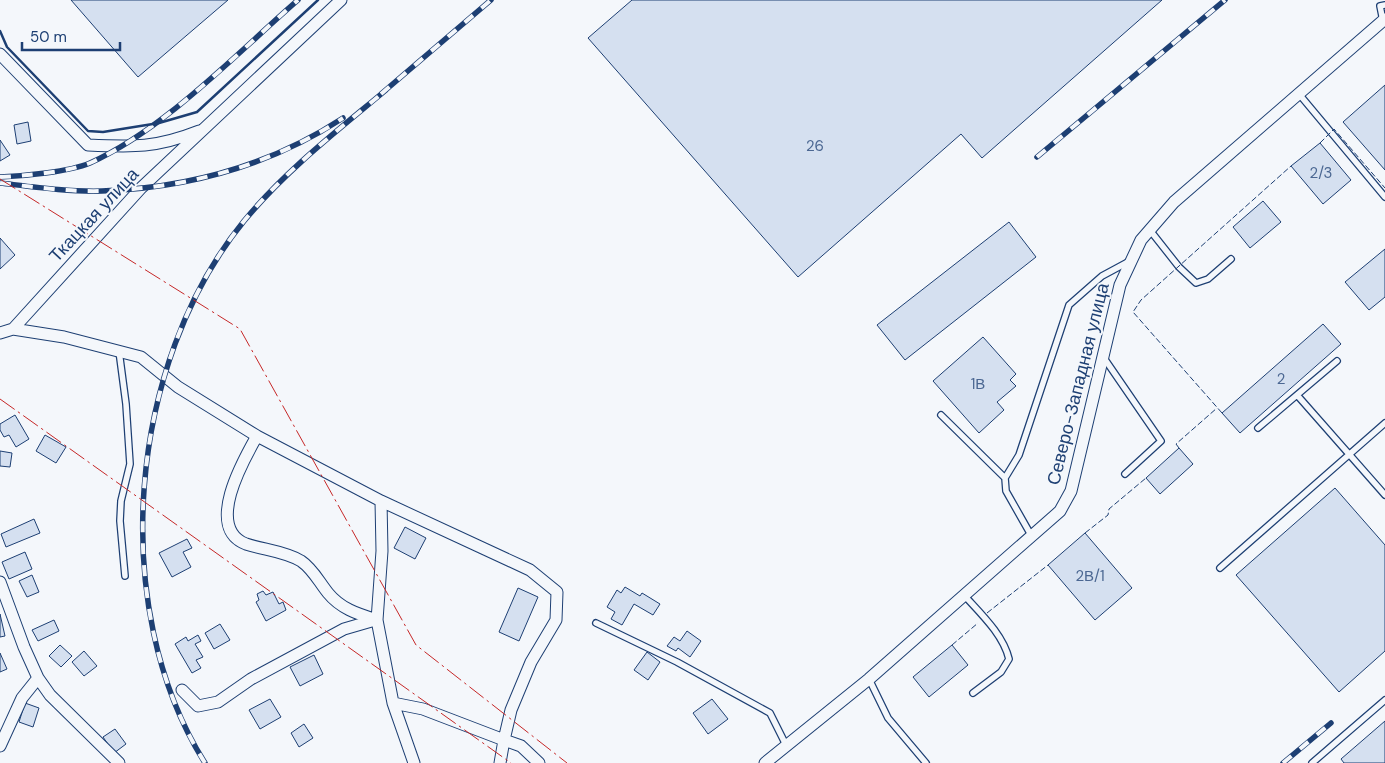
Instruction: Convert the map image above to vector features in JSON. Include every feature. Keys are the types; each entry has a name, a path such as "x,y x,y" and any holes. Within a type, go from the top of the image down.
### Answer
{"street":[{"name":"Ткацкая улица","path":"13,329 141,188 341,0"},
{"name":"Северо-Западная улица","path":"765,763 869,679 963,594 1060,511 1066,503 1120,285 1128,262 1149,229 1174,202 1384,20"},
{"name":"Ткацкая улица","path":"0,54 88,145 134,147 169,142 205,129"},
{"path":"0,333 13,329 64,337 141,357 178,386 257,436 381,501 530,570 557,592 556,620 531,662 511,710 500,763"},
{"path":"257,436 240,466 227,506 228,521 232,533 244,543 301,561 315,574 336,602 354,613 377,620"},
{"path":"381,501 382,551 377,620 393,703 414,763"},
{"path":"0,582 24,647 38,678 50,694 119,763"},
{"path":"182,690 198,706 218,702 251,679 344,629 377,620"},
{"path":"0,746 22,698 38,678"},
{"path":"393,703 423,709 521,746 539,763"},
{"path":"96,742 109,763"}],"lane":[{"path":"1384,20 1380,6 1385,5"},
{"path":"1299,94 1385,197"},
{"path":"1149,229 1179,267 1196,283 1208,279 1232,259"},
{"path":"1031,535 1006,491 1005,478 1019,455 1069,305 1102,276 1128,262"},
{"path":"119,351 126,404 130,464 121,501 120,521 125,576"},
{"path":"1103,356 1161,441 1125,474"},
{"path":"1258,428 1337,361"},
{"path":"1297,395 1385,495"},
{"path":"941,415 1005,478"},
{"path":"1220,568 1385,423"},
{"path":"963,594 983,616 1006,648 1009,659 1001,672 973,693"},
{"path":"596,623 677,662 770,713 786,745"},
{"path":"869,679 888,718 926,763"},
{"path":"1312,763 1385,700"}],"building":[{"path":"71,0 228,0 138,77"},
{"path":"632,0 1162,0 982,158 961,134 798,277 588,38"},
{"path":"1385,85 1385,170 1343,122"},
{"path":"28,122 31,141 17,144 14,125"},
{"path":"0,140 10,155 0,161"},
{"path":"1320,143 1351,180 1323,204 1291,166"},
{"path":"1263,201 1281,222 1250,248 1233,227"},
{"path":"1009,222 1036,257 905,360 877,325"},
{"path":"0,238 15,255 0,269"},
{"path":"1385,249 1385,297 1369,310 1345,282"},
{"path":"1323,324 1341,344 1240,433 1222,413"},
{"path":"983,337 1016,374 1010,380 1016,386 997,402 1004,410 979,433 933,381"},
{"path":"15,415 29,439 16,447 9,435 4,437 0,430 0,424"},
{"path":"45,435 66,447 56,463 36,451"},
{"path":"1179,448 1193,464 1160,494 1146,478"},
{"path":"0,451 12,453 10,467 0,466"},
{"path":"1335,488 1385,545 1385,651 1339,692 1236,575"},
{"path":"34,519 40,533 6,547 1,534"},
{"path":"405,527 426,538 415,559 394,548"},
{"path":"1085,533 1132,588 1095,620 1048,565"},
{"path":"187,539 192,548 183,552 191,567 172,577 159,553"},
{"path":"25,552 32,569 9,579 2,562"},
{"path":"32,575 39,592 27,597 19,581"},
{"path":"625,587 640,596 642,593 660,604 653,615 634,604 622,625 611,619 615,612 607,607 617,590 621,593"},
{"path":"518,588 538,597 519,641 499,632"},
{"path":"263,591 266,595 273,592 279,604 283,602 286,610 266,621 256,602 259,600 257,594"},
{"path":"0,614 5,636 0,637"},
{"path":"54,620 59,631 38,641 32,630"},
{"path":"220,624 230,640 214,649 205,633"},
{"path":"687,631 701,641 690,657 678,648 676,651 667,646 674,637 680,641"},
{"path":"198,635 201,641 195,644 203,657 196,660 201,668 192,673 175,644 186,637 188,641"},
{"path":"60,645 72,656 61,667 49,656"},
{"path":"952,645 968,665 929,697 913,677"},
{"path":"84,651 97,666 84,676 72,662"},
{"path":"647,652 660,662 648,680 634,670"},
{"path":"0,653 7,669 0,672"},
{"path":"314,655 323,674 300,686 290,667"},
{"path":"270,699 281,717 260,729 249,710"},
{"path":"712,699 728,719 708,734 693,713"},
{"path":"25,703 39,708 33,727 19,722"},
{"path":"1385,721 1385,763 1344,763 1341,759"},
{"path":"304,724 313,738 299,747 291,733"},
{"path":"115,729 126,744 114,753 103,737"}],"railway":[{"path":"0,177 33,175 70,169 90,163 118,148 145,131 199,89 298,0"},
{"path":"381,94 491,0"},
{"path":"1037,157 1225,0"},
{"path":"205,763 174,701 153,632 144,560 144,487 155,414 175,344 205,279 244,221 294,168 386,90"},
{"path":"0,183 51,189 102,191 134,189 198,179 258,161 287,149 316,135 343,118"},
{"path":"1283,763 1331,723"}],"fence":[{"path":"1320,143 1334,129 1385,188"},
{"path":"1222,413 1133,312 1141,300 1291,166"},
{"path":"1179,448 1176,444 1217,408"},
{"path":"1085,533 1108,515 1109,509 1146,478"},
{"path":"987,613 1048,565"},
{"path":"952,645 978,623"}],"wall":[{"path":"0,31 7,47 88,131 103,132 159,123 197,112 318,0"}],"power":[{"path":"0,179 240,329 416,645 567,763"},
{"path":"0,399 511,763"}]}
